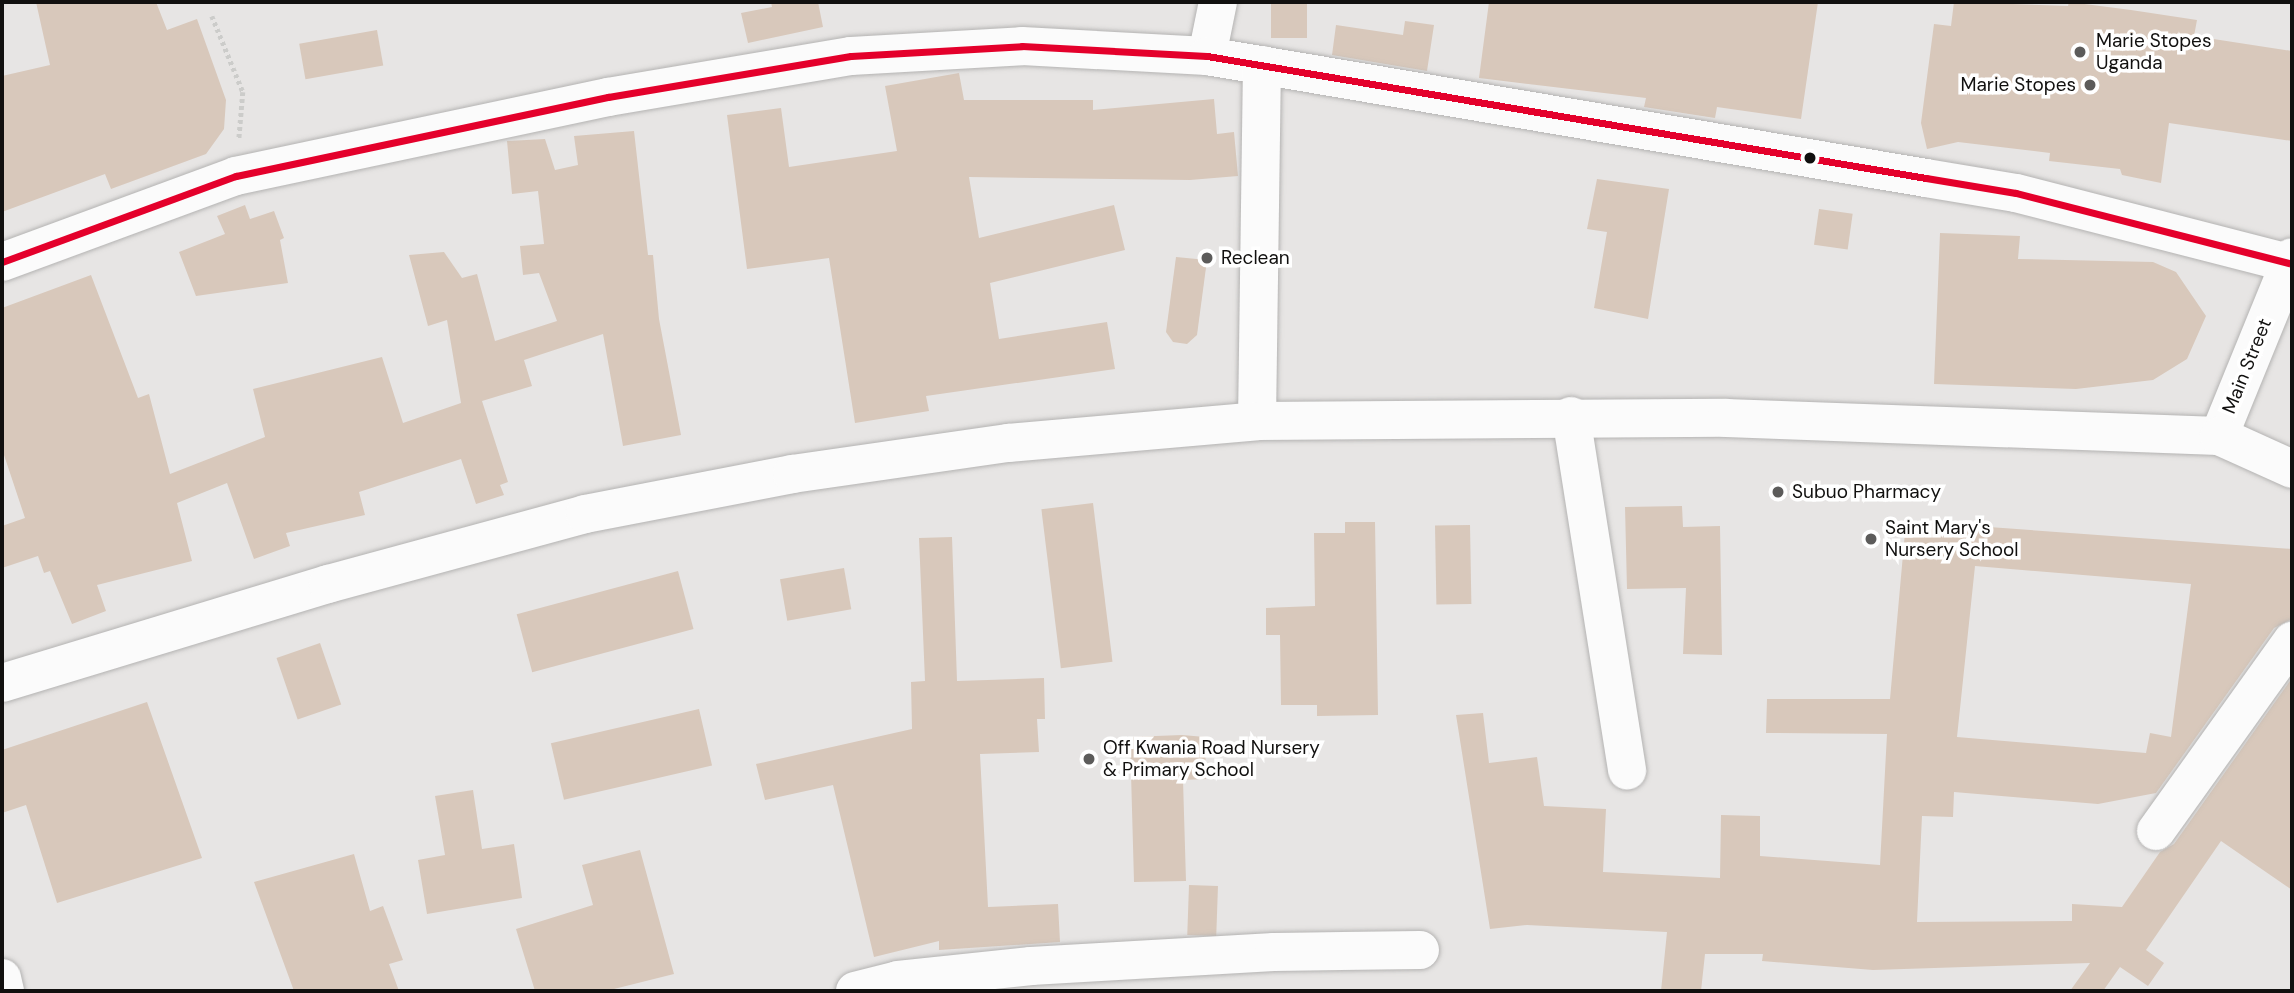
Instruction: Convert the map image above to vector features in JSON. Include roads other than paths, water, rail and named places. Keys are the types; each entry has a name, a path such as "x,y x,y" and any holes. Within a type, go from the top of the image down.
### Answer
{"street":[{"path":"1207,56 1218,2"},
{"path":"2,262 236,176 608,97 851,56 1022,46 1207,56 1262,65 2016,193 2291,260"},
{"path":"1257,421 1262,65"},
{"name":"Main Street","path":"2219,436 2291,260"},
{"path":"1571,416 1627,771"},
{"path":"2,683 315,588 585,514 792,474 1008,443 1257,421 1571,416 2219,436 2292,469"},
{"path":"2156,831 2292,641"},
{"path":"855,991 898,980 1031,966 1275,952 1420,950"},
{"path":"2,978 5,991"}],"place":[{"name":"Marie Stopes Uganda","path":"2080,52"},
{"name":"Marie Stopes","path":"2090,85"},
{"name":"Reclean","path":"1207,258"},
{"name":"Subuo Pharmacy","path":"1778,492"},
{"name":"Saint Mary's Nursery School","path":"1871,539"},
{"name":"Off Kwania Road Nursery & Primary School","path":"1089,759"}]}
